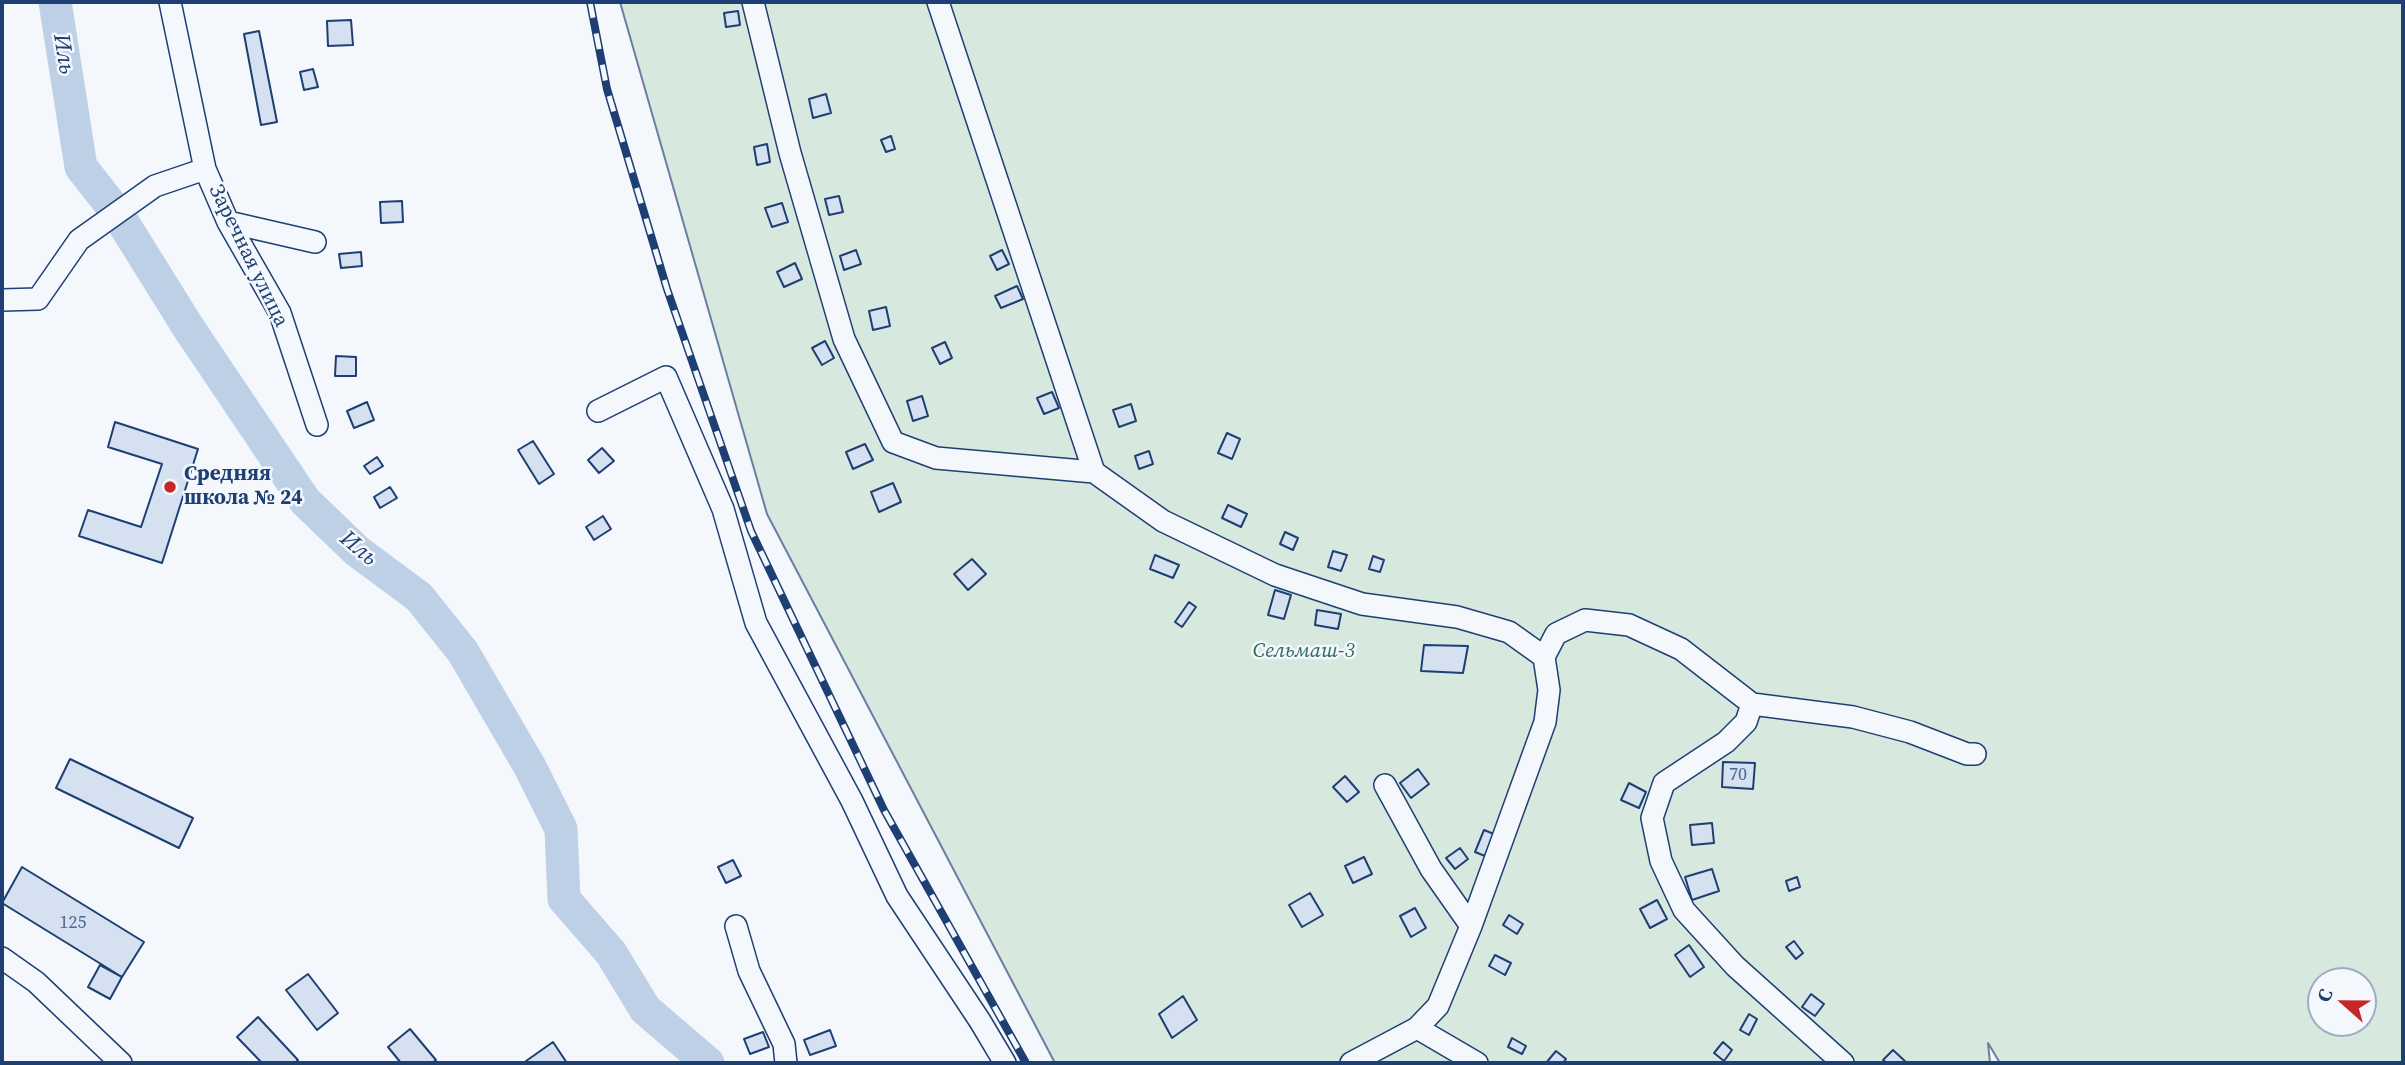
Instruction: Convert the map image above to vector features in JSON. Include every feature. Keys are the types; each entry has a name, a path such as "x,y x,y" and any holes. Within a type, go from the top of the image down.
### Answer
{"street":[{"name":"Заречная улица","path":"170,2 205,169 228,222 280,313 317,425"},
{"path":"752,2 790,153 844,339 893,442 936,458 1094,472 1163,521 1275,575 1362,604 1457,617 1509,632 1544,657"},
{"path":"938,2 1094,472"},
{"path":"2,300 38,299 79,240 155,186 205,169"},
{"path":"228,222 315,242"},
{"path":"598,411 666,377 723,509 756,623 852,801 897,896 980,1021 1004,1063"},
{"path":"1350,1063 1417,1028 1438,1006 1471,926 1545,722 1549,690 1544,657 1556,634 1585,620 1629,625 1681,649 1752,704 1853,717 1910,732 1967,754 1975,754"},
{"path":"1752,704 1746,722 1726,742 1664,783 1652,818 1661,861 1684,910 1726,957 1843,1063"},
{"path":"1385,785 1432,869 1471,926"},
{"path":"736,926 749,971 785,1044 786,1063"},
{"path":"2,958 36,982 121,1063"},
{"path":"1417,1028 1478,1063"}],"green space":[{"name":"Сельмаш-3","path":"620,2 2403,2 2403,1063 2000,1063 1988,1043 1990,1063 1055,1063 767,514"}],"building":[{"path":"738,11 740,25 726,27 724,13"},
{"path":"351,20 353,45 328,46 327,21"},
{"path":"259,31 277,122 261,125 244,34"},
{"path":"313,69 318,87 304,90 300,72"},
{"path":"826,94 831,113 813,118 809,99"},
{"path":"891,136 895,149 886,152 881,140"},
{"path":"767,144 770,162 757,165 754,147"},
{"path":"839,196 843,212 829,215 825,199"},
{"path":"402,201 403,222 381,223 380,202"},
{"path":"782,203 788,222 772,227 765,208"},
{"path":"856,250 861,264 844,270 840,256"},
{"path":"1002,250 1009,264 997,270 990,256"},
{"path":"361,252 362,266 341,268 339,254"},
{"path":"795,263 802,279 784,287 777,272"},
{"path":"1017,286 1023,299 1001,308 995,296"},
{"path":"886,307 890,326 873,330 869,311"},
{"path":"825,341 834,358 822,365 812,348"},
{"path":"945,342 952,358 940,364 932,348"},
{"path":"336,356 356,357 356,376 335,376"},
{"path":"1052,392 1059,408 1044,414 1037,398"},
{"path":"922,396 928,416 913,421 907,401"},
{"path":"367,402 374,420 354,428 347,411"},
{"path":"1131,404 1136,421 1119,427 1113,410"},
{"name":"Средняя школа № 24","path":"115,422 198,449 162,563 79,536 88,510 141,527 162,464 108,447"},
{"path":"1227,433 1240,439 1232,459 1218,453"},
{"path":"533,441 554,474 539,484 518,450"},
{"path":"865,444 873,460 853,469 846,452"},
{"path":"602,448 614,461 599,473 588,460"},
{"path":"1149,451 1153,464 1139,469 1135,456"},
{"path":"377,457 383,466 370,474 364,466"},
{"path":"893,483 901,502 879,512 871,492"},
{"path":"390,487 397,498 380,508 374,497"},
{"path":"1228,505 1247,514 1241,527 1222,518"},
{"path":"603,516 611,529 594,540 586,527"},
{"path":"1285,532 1298,538 1293,550 1280,544"},
{"path":"1333,551 1347,555 1341,571 1328,567"},
{"path":"1155,555 1179,565 1173,578 1150,569"},
{"path":"1373,556 1384,560 1380,572 1369,569"},
{"path":"972,559 986,574 968,590 954,574"},
{"path":"1275,590 1291,595 1284,619 1268,615"},
{"path":"1189,602 1196,607 1182,627 1175,622"},
{"path":"1317,610 1341,614 1338,629 1315,625"},
{"path":"1424,645 1468,646 1463,673 1421,671"},
{"path":"70,759 193,818 179,848 56,788"},
{"path":"1723,762 1755,763 1753,789 1722,787"},
{"path":"1418,769 1429,784 1411,798 1400,783"},
{"path":"1345,776 1359,792 1347,802 1333,787"},
{"path":"1629,783 1646,792 1639,808 1621,800"},
{"path":"1712,823 1714,843 1692,845 1690,825"},
{"path":"1484,830 1494,834 1485,856 1475,852"},
{"path":"1460,848 1468,859 1455,869 1446,858"},
{"path":"1364,857 1372,874 1353,883 1345,866"},
{"path":"733,860 741,876 726,883 718,867"},
{"path":"22,867 144,942 122,977 2,903"},
{"path":"1712,869 1719,891 1692,900 1685,877"},
{"path":"1797,877 1800,887 1789,891 1786,881"},
{"path":"1310,893 1323,915 1302,927 1289,905"},
{"path":"1657,900 1667,919 1650,928 1640,909"},
{"path":"1415,908 1426,928 1411,937 1400,916"},
{"path":"1509,915 1523,924 1517,934 1503,925"},
{"path":"1794,941 1803,953 1796,959 1786,947"},
{"path":"1689,945 1704,967 1690,977 1675,955"},
{"path":"1495,955 1511,963 1505,975 1489,966"},
{"path":"100,965 122,977 110,999 88,987"},
{"path":"308,974 338,1013 317,1030 286,990"},
{"path":"1811,994 1824,1004 1815,1016 1802,1007"},
{"path":"1183,996 1197,1020 1172,1038 1159,1014"},
{"path":"1749,1014 1757,1019 1749,1035 1740,1030"},
{"path":"258,1017 298,1060 295,1063 262,1063 237,1037"},
{"path":"410,1029 436,1060 432,1063 401,1063 388,1047"},
{"path":"830,1030 836,1046 810,1055 804,1040"},
{"path":"763,1032 769,1047 750,1054 744,1039"},
{"path":"1512,1038 1526,1046 1522,1054 1508,1047"},
{"path":"553,1042 567,1063 526,1061"},
{"path":"1723,1042 1732,1050 1724,1061 1714,1053"},
{"path":"1893,1050 1907,1063 1887,1063 1883,1060"},
{"path":"1556,1051 1566,1059 1563,1063 1546,1063"}],"waterway":[{"name":"Иль","path":"55,2 81,167 117,213 188,327 305,501 357,551 419,597 463,652 530,767 561,829 564,899 611,953 645,1009 708,1063"}],"railway":[{"path":"590,2 607,89 667,289 751,531 884,810 1026,1063"}],"place":[{"name":"Средняя школа № 24","path":"170,487"}]}
